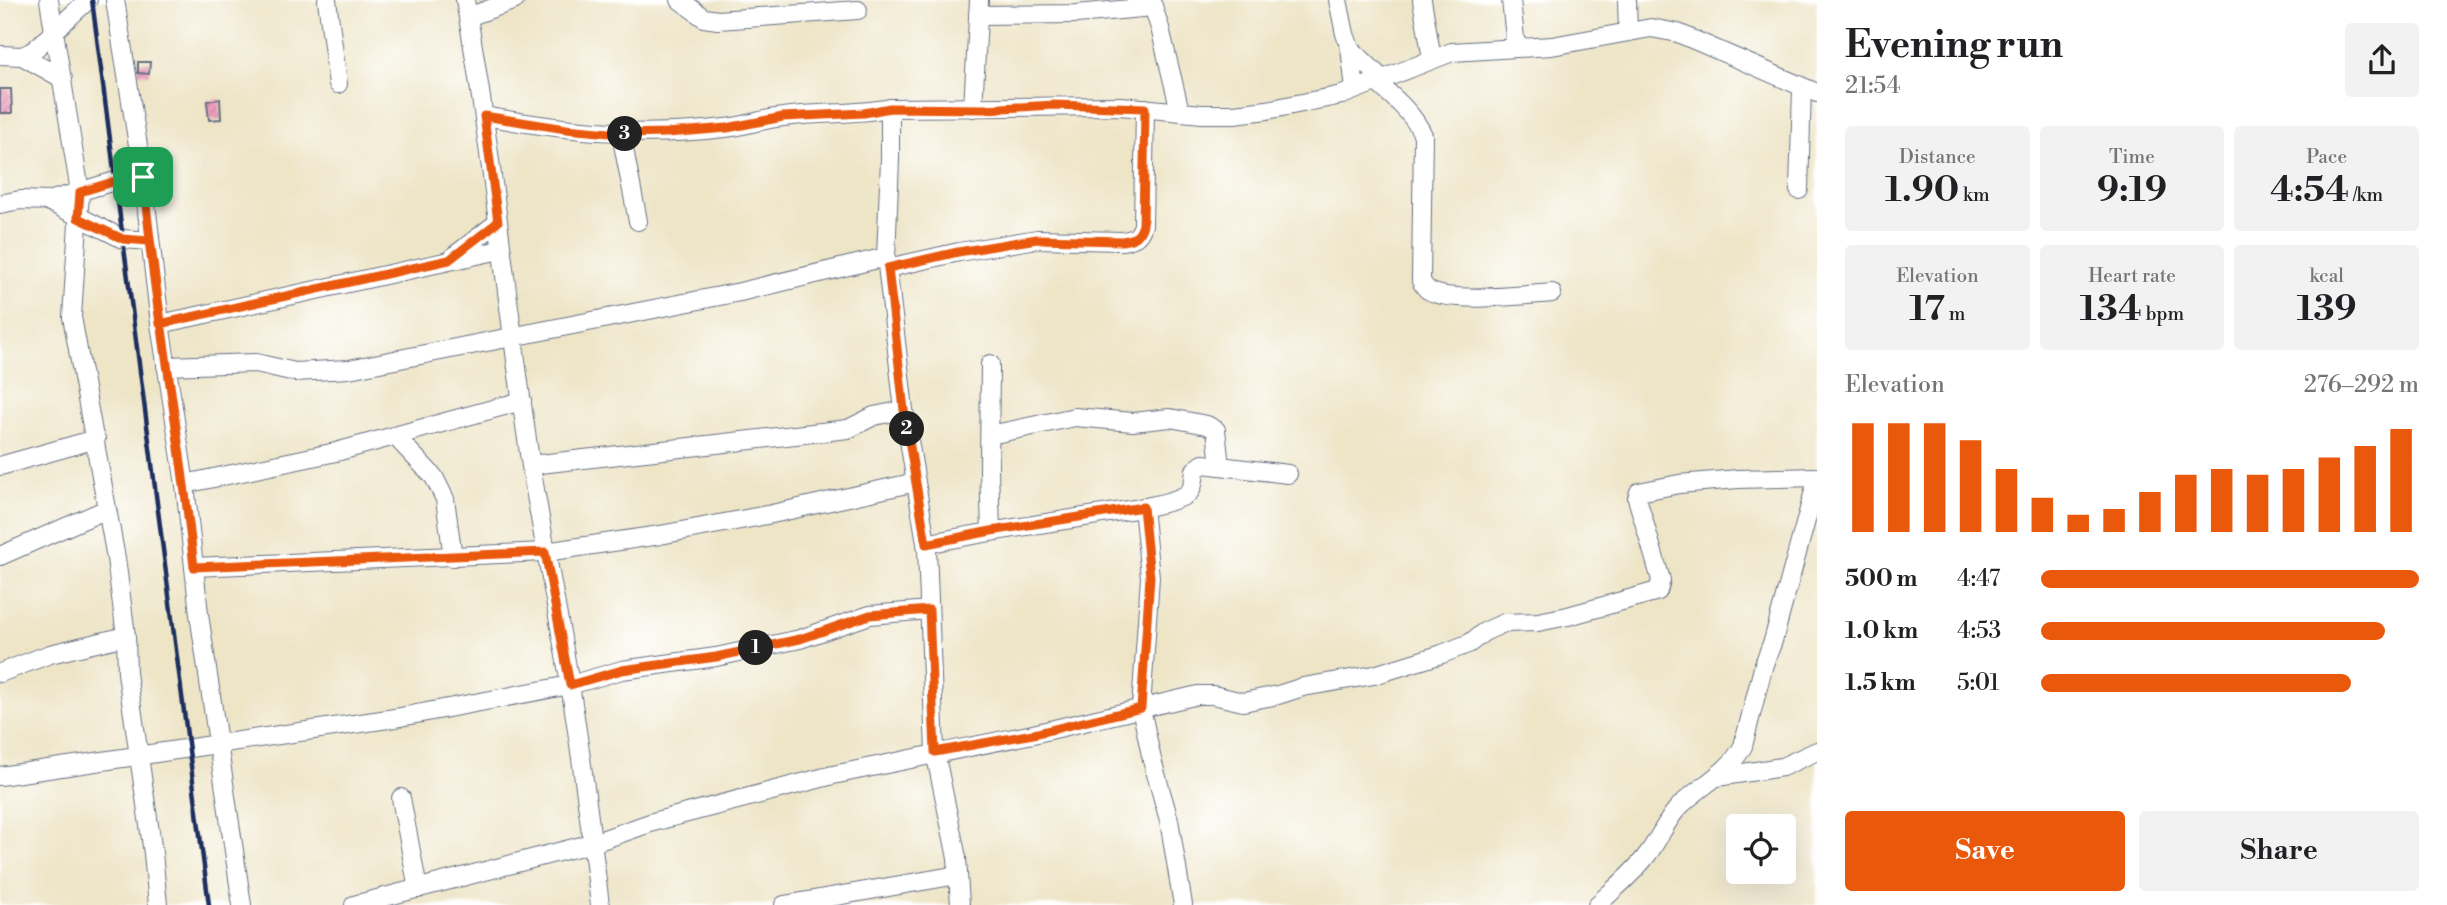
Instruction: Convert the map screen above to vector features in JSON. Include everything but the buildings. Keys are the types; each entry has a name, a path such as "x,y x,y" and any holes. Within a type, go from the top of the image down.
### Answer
{"street":[{"path":"49,0 80,192 72,317 96,439 127,636 127,673 158,905"},
{"path":"22,56 33,51 88,0"},
{"path":"115,0 143,177 160,324 185,484 194,567 242,905"},
{"path":"327,0 338,84"},
{"path":"515,0 466,9 484,116 531,465 570,685 600,905"},
{"path":"680,0 704,18 719,20 858,10"},
{"path":"1338,0 1350,48 1355,89"},
{"path":"1422,0 1432,59"},
{"path":"1511,0 1516,48"},
{"path":"1627,0 1628,32"},
{"path":"973,108 978,8 1076,14 1152,3 1180,111"},
{"path":"484,116 566,129 621,134 727,128 783,117 864,113 890,108 1054,105 1145,108 1202,114 1267,110 1342,95 1452,52 1576,43 1651,28 1678,33 1810,90 1799,190"},
{"path":"1350,48 1418,123 1423,135 1421,281 1427,290 1445,296 1500,298 1552,293"},
{"path":"0,55 22,56 63,79"},
{"path":"890,108 887,262 904,410 926,544 935,752 949,816 960,905"},
{"path":"166,366 256,363 295,372 349,369 887,262 1037,239 1134,239 1140,235 1143,225 1145,108"},
{"path":"621,134 638,221"},
{"path":"0,204 20,200 48,201 116,181 143,177"},
{"path":"48,201 123,239 149,241"},
{"path":"449,260 498,222"},
{"path":"160,324 500,250"},
{"path":"990,363 991,531"},
{"path":"185,484 336,452 522,401"},
{"path":"531,465 848,429 874,416 904,410"},
{"path":"990,435 1075,417 1133,422 1170,418 1207,425 1216,430 1220,466"},
{"path":"395,436 434,477 444,499 453,558"},
{"path":"0,466 96,439"},
{"path":"926,544 1143,507 1185,495 1191,490 1195,470 1203,464 1288,474"},
{"path":"354,905 593,843 653,822 833,775 935,752 1033,734 1198,695 1213,695 1243,702 1303,687 1374,675 1470,643 1484,632 1504,623 1538,622 1558,618 1658,591 1661,580 1637,498 1639,492 1679,484 1738,479 1817,479 1773,641 1763,664 1747,737 1739,755 1717,777 1688,798 1676,811 1647,855 1597,905"},
{"path":"194,567 545,552 660,535 772,514 916,482"},
{"path":"1143,507 1150,577 1141,708 1169,820 1183,905"},
{"path":"0,556 107,509"},
{"path":"0,776 395,718 570,685 622,670 716,657 800,639 870,615 929,610"},
{"path":"0,673 50,654 127,636"},
{"path":"1717,777 1782,767 1817,751"},
{"path":"401,797 418,889"},
{"path":"784,905 958,875"}],"railway":[{"path":"92,0 209,905"}],"route":[{"path":"143,177 116,181 80,192 78,218 123,239 149,241 160,324 449,260 498,222 484,116 566,129 621,134 727,128 783,117 864,113 890,108 985,109 1054,105 1145,108 1143,225 1140,235 1134,239 1037,239 958,252 888,268 904,410 926,544 1143,507 1150,577 1141,708 1033,734 935,752 929,610 870,615 800,639 716,657 622,670 570,685 545,552 194,567 185,484 160,324 149,241 143,177"}]}
